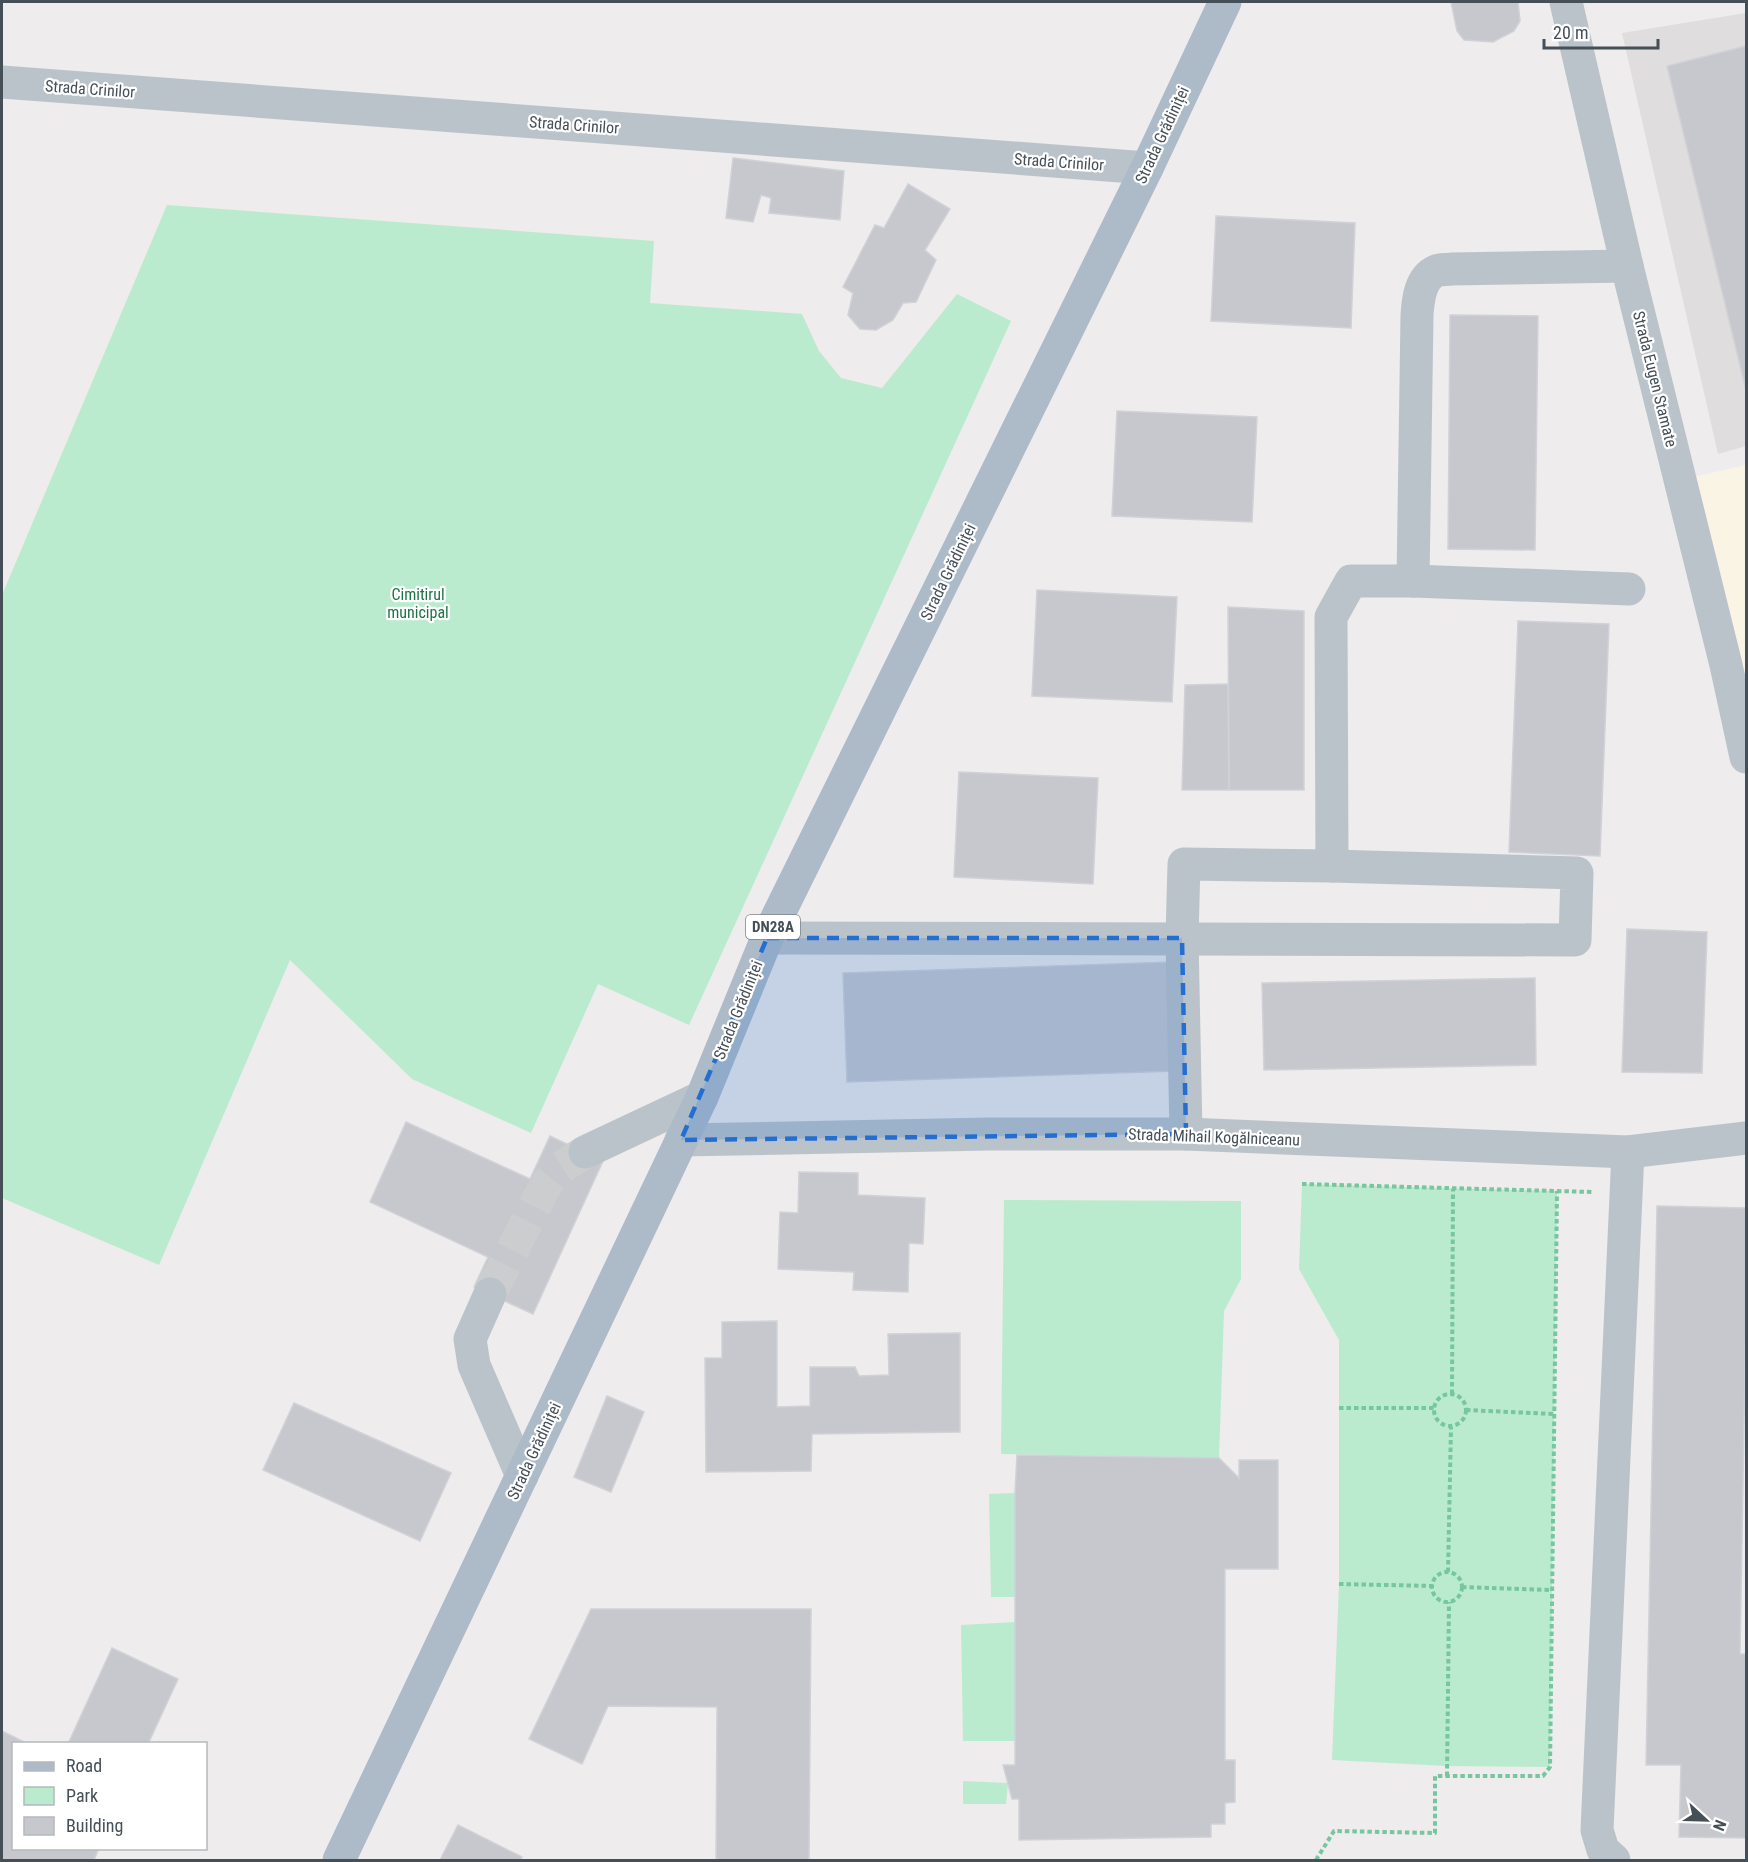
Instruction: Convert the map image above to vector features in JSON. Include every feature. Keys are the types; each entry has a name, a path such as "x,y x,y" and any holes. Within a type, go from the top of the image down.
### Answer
{"main road":[{"name":"Strada Grădiniței","path":"339,1860 702,1097 767,938 1147,168 1225,2"}],"street":[{"name":"Strada Eugen Stamate","path":"1566,2 1627,266 1726,665 1746,757"},
{"name":"Strada Crinilor","path":"2,82 1147,168"},
{"path":"1413,581 1417,315 1418,298 1425,280 1436,271 1451,269 1627,266"},
{"path":"1332,866 1331,617 1351,581 1629,589"},
{"path":"767,938 1182,938 1575,940 1577,873 1184,864 1182,938 1186,1134"},
{"path":"585,1152 702,1097"},
{"name":"Strada Mihail Kogălniceanu","path":"681,1140 990,1134 1186,1134 1628,1152 1746,1138"},
{"path":"1608,1855 1597,1830 1628,1152"},
{"path":"490,1294 471,1339 474,1365 522,1476"}],"path":[{"path":"1302,1184 1557,1191 1550,1767 1543,1776 1435,1776 1436,1833 1334,1831 1316,1860"},
{"path":"1452,1394 1453,1189"},
{"path":"1446,1394 1452,1394 1463,1401 1466,1410 1463,1419 1451,1427 1438,1421 1434,1408 1438,1399 1446,1394"},
{"path":"1340,1408 1434,1408"},
{"path":"1466,1410 1554,1414"},
{"path":"1448,1572 1451,1427"},
{"path":"1448,1572 1456,1576 1462,1587 1457,1598 1449,1602 1437,1598 1432,1590 1436,1577 1448,1572"},
{"path":"1339,1584 1433,1586"},
{"path":"1462,1587 1551,1590"},
{"path":"1447,1776 1449,1602"}],"highlighted area":[{"path":"767,938 1182,938 1186,1134 681,1140"}],"shaded area":[{"path":"1746,13 1746,446 1718,454 1622,33"},
{"path":"1746,465 1746,704 1693,477"}],"green space":[{"name":"Cimitirul municipal","path":"167,205 654,241 650,303 802,314 819,351 841,378 882,388 957,294 1011,321 689,1025 598,984 531,1133 412,1079 290,960 159,1265 2,1198 2,595"},
{"path":"1302,1184 1557,1191 1550,1767 1446,1766 1332,1760 1339,1584 1339,1340 1299,1269"},
{"path":"1004,1200 1241,1201 1241,1279 1224,1311 1219,1458 1001,1454"},
{"path":"1015,1493 1015,1597 991,1597 989,1494"},
{"path":"1015,1622 1015,1741 963,1741 961,1625"},
{"path":"963,1781 1008,1783 1006,1804 963,1804"}],"building":[{"path":"1451,2 1518,2 1520,21 1514,31 1493,42 1464,40 1457,31"},
{"path":"1746,46 1746,390 1667,66"},
{"path":"733,158 844,171 840,220 769,213 771,198 761,195 753,222 726,218"},
{"path":"908,184 950,209 925,250 936,260 916,302 903,303 893,320 876,330 860,329 848,315 853,293 843,287 875,225 884,228"},
{"path":"1216,216 1355,223 1351,328 1211,321"},
{"path":"1450,315 1538,316 1535,550 1448,549"},
{"path":"1117,411 1257,417 1252,522 1112,516"},
{"path":"1037,590 1177,597 1172,702 1032,696"},
{"path":"1228,607 1304,611 1304,790 1229,790"},
{"path":"1518,621 1609,624 1600,856 1509,852"},
{"path":"1228,684 1229,790 1182,790 1185,685"},
{"path":"959,772 1098,778 1093,884 954,877"},
{"path":"1627,929 1707,932 1702,1073 1622,1072"},
{"path":"1173,962 1176,1071 847,1082 843,973"},
{"path":"1535,978 1536,1065 1264,1070 1262,983"},
{"path":"406,1122 530,1179 550,1136 603,1161 533,1314 474,1287 488,1257 370,1202"},
{"path":"799,1172 858,1173 858,1195 925,1198 923,1244 909,1243 908,1292 853,1290 854,1272 778,1269 780,1212 798,1213"},
{"path":"1657,1206 1746,1208 1740,1654 1746,1654 1746,1838 1679,1837 1681,1765 1646,1765"},
{"path":"777,1321 777,1407 810,1406 810,1367 855,1367 859,1376 889,1375 888,1334 960,1333 960,1432 812,1434 811,1471 706,1472 705,1358 722,1358 722,1322"},
{"path":"607,1396 644,1412 611,1492 574,1477"},
{"path":"294,1403 451,1473 420,1541 263,1470"},
{"path":"1017,1455 1219,1458 1239,1478 1239,1460 1278,1460 1278,1569 1225,1569 1225,1760 1235,1760 1235,1802 1225,1803 1225,1824 1211,1824 1211,1837 1019,1840 1019,1799 1012,1799 1003,1765 1015,1765"},
{"path":"591,1609 811,1609 809,1860 716,1860 717,1707 608,1706 582,1764 529,1739"},
{"path":"112,1648 178,1679 149,1742 69,1742"},
{"path":"2,1731 24,1742 12,1742 12,1850 98,1850 94,1860 2,1860"},
{"path":"458,1825 522,1857 521,1860 440,1860"}],"tunnel":[{"path":"490,1294 545,1186 560,1168 585,1152"}]}
